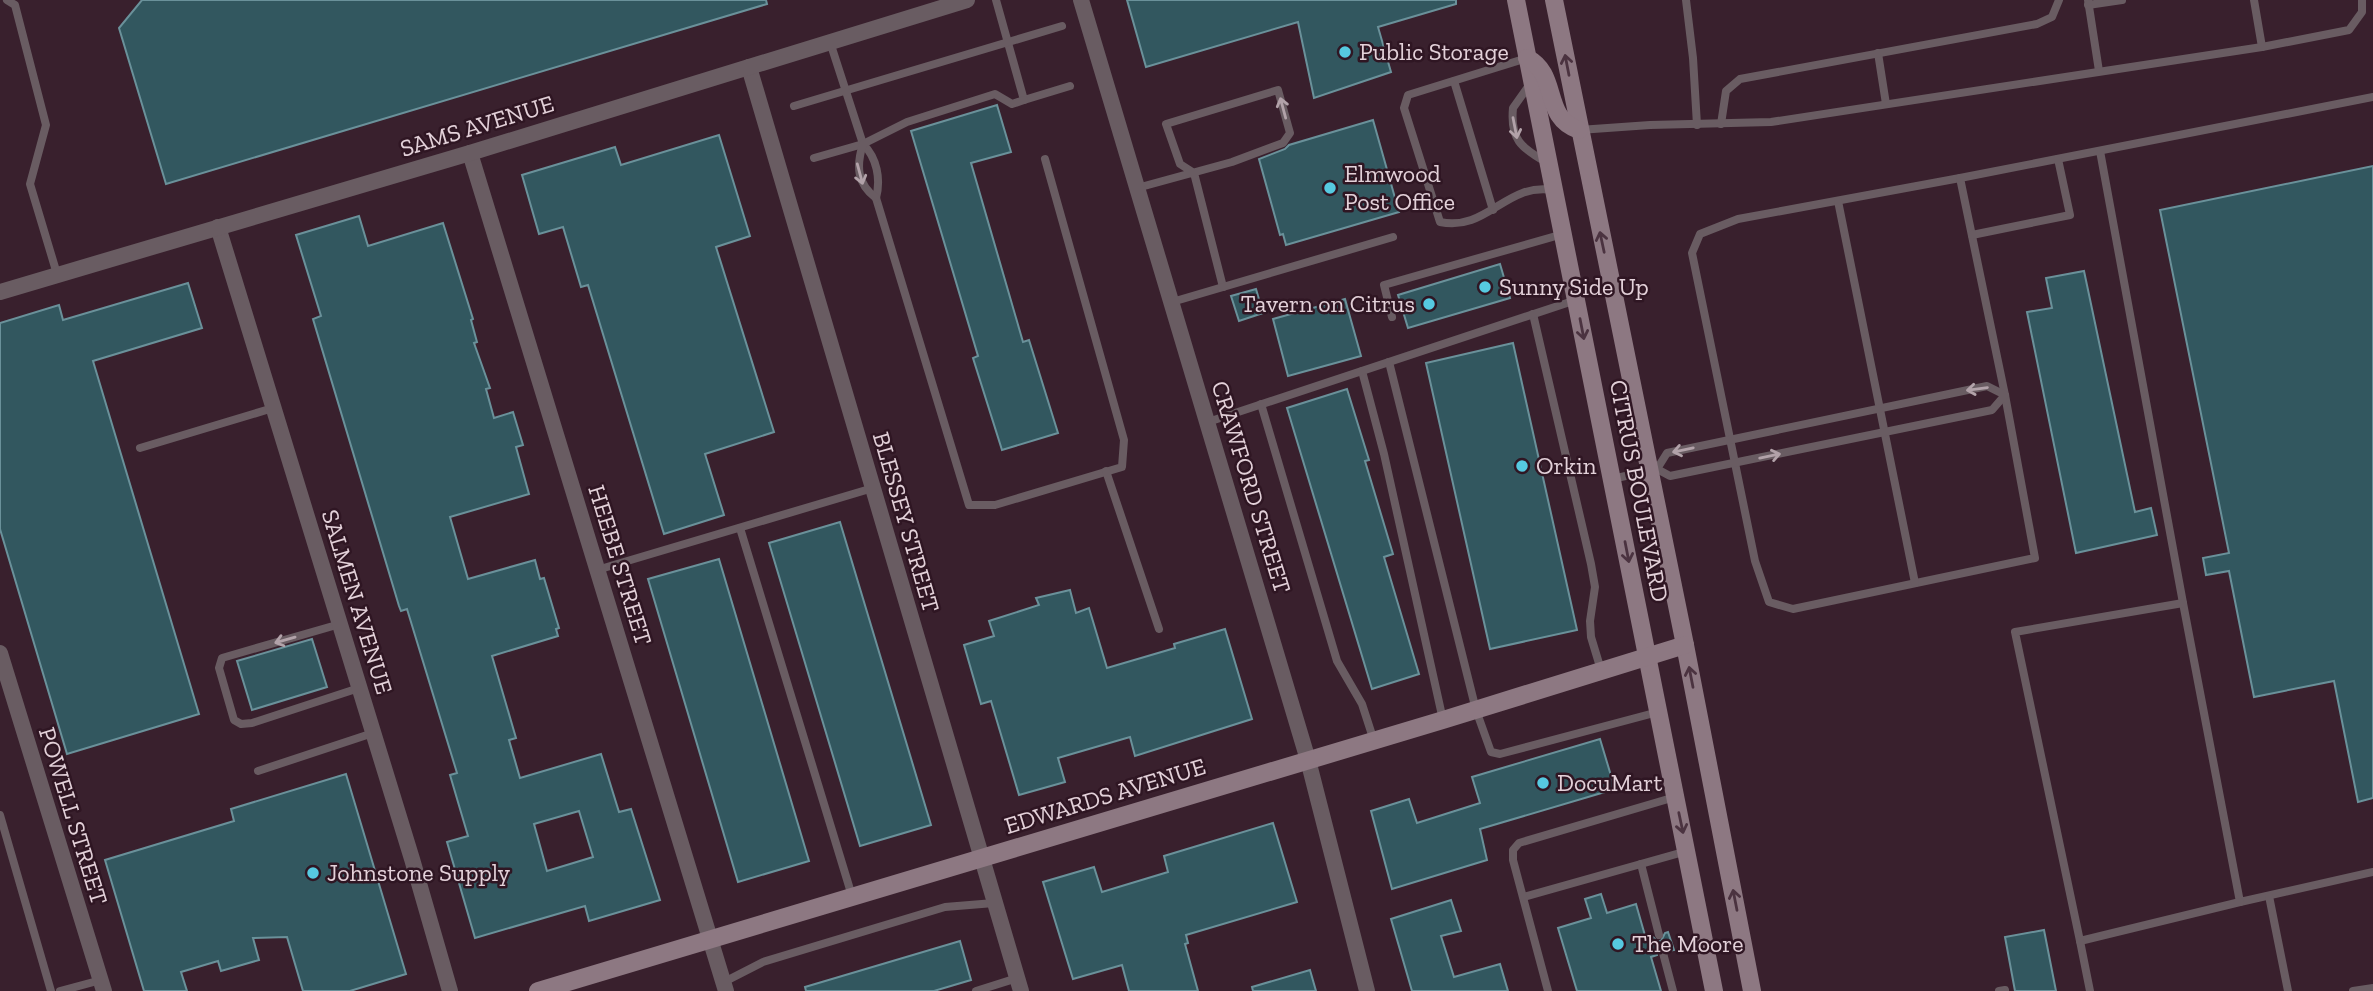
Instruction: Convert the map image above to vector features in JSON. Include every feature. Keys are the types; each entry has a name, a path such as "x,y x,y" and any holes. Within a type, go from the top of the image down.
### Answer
{"street":[{"name":"SAMS AVENUE","path":"0,292 470,153 967,0"},
{"name":"CRAWFORD STREET","path":"1081,0 1308,761 1367,991"},
{"name":"CITRUS BOULEVARD","path":"1516,0 1714,991"},
{"path":"1544,0 1549,14 1559,25"},
{"name":"CITRUS BOULEVARD","path":"1554,0 1579,130 1653,470 1752,991"},
{"path":"1527,58 1539,64 1544,72 1553,105 1566,125 1579,130"},
{"name":"BLESSEY STREET","path":"748,67 1019,985"},
{"name":"HEEBE STREET","path":"470,153 725,987"},
{"name":"SALMEN AVENUE","path":"218,227 450,991"},
{"name":"EDWARDS AVENUE","path":"538,991 1308,761 1685,645"},
{"name":"POWELL STREET","path":"0,653 3,677 103,986"}],"lane":[{"path":"7,0 15,5 46,125 30,184 57,274"},
{"path":"996,0 1024,100"},
{"path":"1686,0 1697,125"},
{"path":"1721,124 1726,91 1740,79 2037,24 2052,17 2059,0"},
{"path":"2099,71 2088,3 2122,0"},
{"path":"2254,0 2262,47"},
{"path":"1579,130 1771,122 2262,47 2349,30 2362,12 2362,0"},
{"path":"794,106 1062,26"},
{"path":"830,42 863,144 870,151 877,171 880,184 876,198 969,505 995,505 1122,467 1124,440 1045,159"},
{"path":"1878,53 1886,104"},
{"path":"1527,58 1408,95 1404,108 1440,222 1458,225 1484,216 1515,194 1542,188 1554,190"},
{"path":"1454,81 1493,209"},
{"path":"1532,82 1513,108 1515,129 1524,150 1549,163"},
{"path":"814,158 863,144 907,122 995,94 1012,104 1070,86"},
{"path":"1138,188 1194,173 1232,162 1283,143 1290,133 1278,90 1166,124 1180,164 1194,173 1223,288"},
{"path":"1960,178 2005,395 2035,558 1793,608 1769,602 1755,561 1692,253 1700,234 1738,219 2373,97"},
{"path":"863,144 857,162 865,190 876,198"},
{"path":"2100,151 2240,902"},
{"path":"1972,235 2070,215 2058,159"},
{"path":"1838,201 1914,583"},
{"path":"1392,317 1384,285 1563,234"},
{"path":"1172,302 1393,237"},
{"path":"1208,422 1576,300"},
{"path":"1533,314 1591,564 1595,587 1590,621 1591,637 1601,671"},
{"path":"1389,362 1476,710 1491,752 1500,754 1658,712"},
{"path":"1362,371 1384,454 1443,720"},
{"path":"1653,470 1667,453 1730,439 1987,386 2005,395"},
{"path":"1612,479 1653,470 1670,476 1992,410 2005,395"},
{"path":"1261,404 1337,661 1362,704 1374,741"},
{"path":"140,448 273,408"},
{"path":"1106,471 1159,629"},
{"path":"597,570 873,488"},
{"path":"740,528 852,896"},
{"path":"2090,991 2015,632 2183,603"},
{"path":"340,624 222,658 219,668 234,720 241,724 252,723 360,688"},
{"path":"258,771 373,733"},
{"path":"1548,991 1513,860 1513,850 1519,843 1675,797"},
{"path":"0,815 51,991"},
{"path":"1524,897 1687,851"},
{"path":"1641,864 1658,935"},
{"path":"2080,941 2373,872"},
{"path":"2269,896 2288,991"},
{"path":"725,987 763,962 945,907 995,903"},
{"path":"1663,953 1673,991"},
{"path":"976,991 1019,985"},
{"path":"60,991 103,986"},
{"path":"2353,991 2373,988"}],"building":[{"path":"142,0 766,0 767,4 166,184 119,28"},
{"path":"1127,0 1456,0 1456,4 1378,27 1391,72 1314,98 1298,22 1146,67"},
{"path":"997,105 1011,152 971,163 1023,342 1029,340 1058,433 1002,450 973,358 978,356 911,131"},
{"name":"Elmwood Post Office","path":"1373,120 1399,212 1286,245 1283,234 1280,235 1259,159 1289,145"},
{"path":"719,135 750,236 716,247 774,432 705,454 724,515 664,534 588,285 581,287 563,227 539,234 522,175 615,147 621,165"},
{"path":"2373,166 2373,798 2358,802 2334,681 2254,697 2229,571 2206,575 2203,558 2229,553 2160,210"},
{"path":"359,216 368,246 443,223 473,319 471,320 477,342 474,343 490,388 486,389 494,418 513,412 523,445 516,447 529,494 450,517 468,579 535,560 540,579 544,578 559,628 556,629 558,636 492,656 516,738 509,740 520,778 601,754 619,812 631,809 660,900 589,921 585,906 475,938 447,842 468,836 450,775 457,773 407,609 401,611 399,606 313,319 321,316 296,235","holes":["579,811 593,857 547,871 534,824"]},
{"path":"1500,264 1510,298 1408,328 1398,295"},
{"path":"2084,271 2135,512 2151,508 2157,535 2076,553 2027,312 2052,308 2046,278"},
{"path":"188,283 202,328 93,361 199,714 67,754 0,529 0,323 59,305 63,320"},
{"path":"1256,289 1263,313 1239,321 1231,296"},
{"path":"1345,299 1361,356 1288,376 1273,319"},
{"path":"1513,343 1577,630 1490,649 1426,363"},
{"path":"1347,389 1369,460 1365,461 1393,554 1384,557 1419,674 1372,689 1287,408"},
{"path":"840,522 931,825 860,846 769,543"},
{"path":"719,559 809,861 738,882 648,579"},
{"path":"1070,590 1076,613 1089,608 1107,668 1175,648 1174,644 1225,629 1252,719 1135,756 1130,737 1058,758 1065,782 1019,795 991,701 981,704 964,645 994,636 989,621 1039,605 1036,598"},
{"path":"312,639 327,687 252,710 237,661"},
{"path":"1600,739 1615,789 1480,829 1487,860 1392,889 1371,811 1409,799 1417,823 1480,803 1472,777"},
{"path":"346,774 406,974 350,991 303,991 287,937 253,938 259,960 221,971 218,961 181,972 187,991 144,991 105,860 234,821 231,809"},
{"path":"1273,823 1297,902 1186,935 1188,943 1185,944 1198,991 1129,991 1122,965 1073,979 1043,882 1094,867 1102,892 1168,872 1164,856"},
{"name":"The Moore","path":"1601,894 1607,913 1636,904 1646,939 1653,937 1661,941 1668,932 1674,950 1661,947 1657,955 1651,957 1661,991 1577,991 1558,928 1591,918 1585,899"},
{"path":"1451,900 1461,931 1441,936 1454,977 1500,964 1508,991 1412,991 1391,919"},
{"path":"2044,930 2056,991 2015,991 2005,937"},
{"path":"960,941 971,980 934,991 806,991 805,987"},
{"path":"1310,970 1316,991 1253,991 1252,987"}],"place":[{"name":"Public Storage","path":"1345,52"},
{"name":"Elmwood Post Office","path":"1330,188"},
{"name":"Sunny Side Up","path":"1485,287"},
{"name":"Tavern on Citrus","path":"1429,304"},
{"name":"Orkin","path":"1522,466"},
{"name":"DocuMart","path":"1543,783"},
{"name":"Johnstone Supply","path":"313,873"},
{"name":"The Moore","path":"1618,944"}]}
